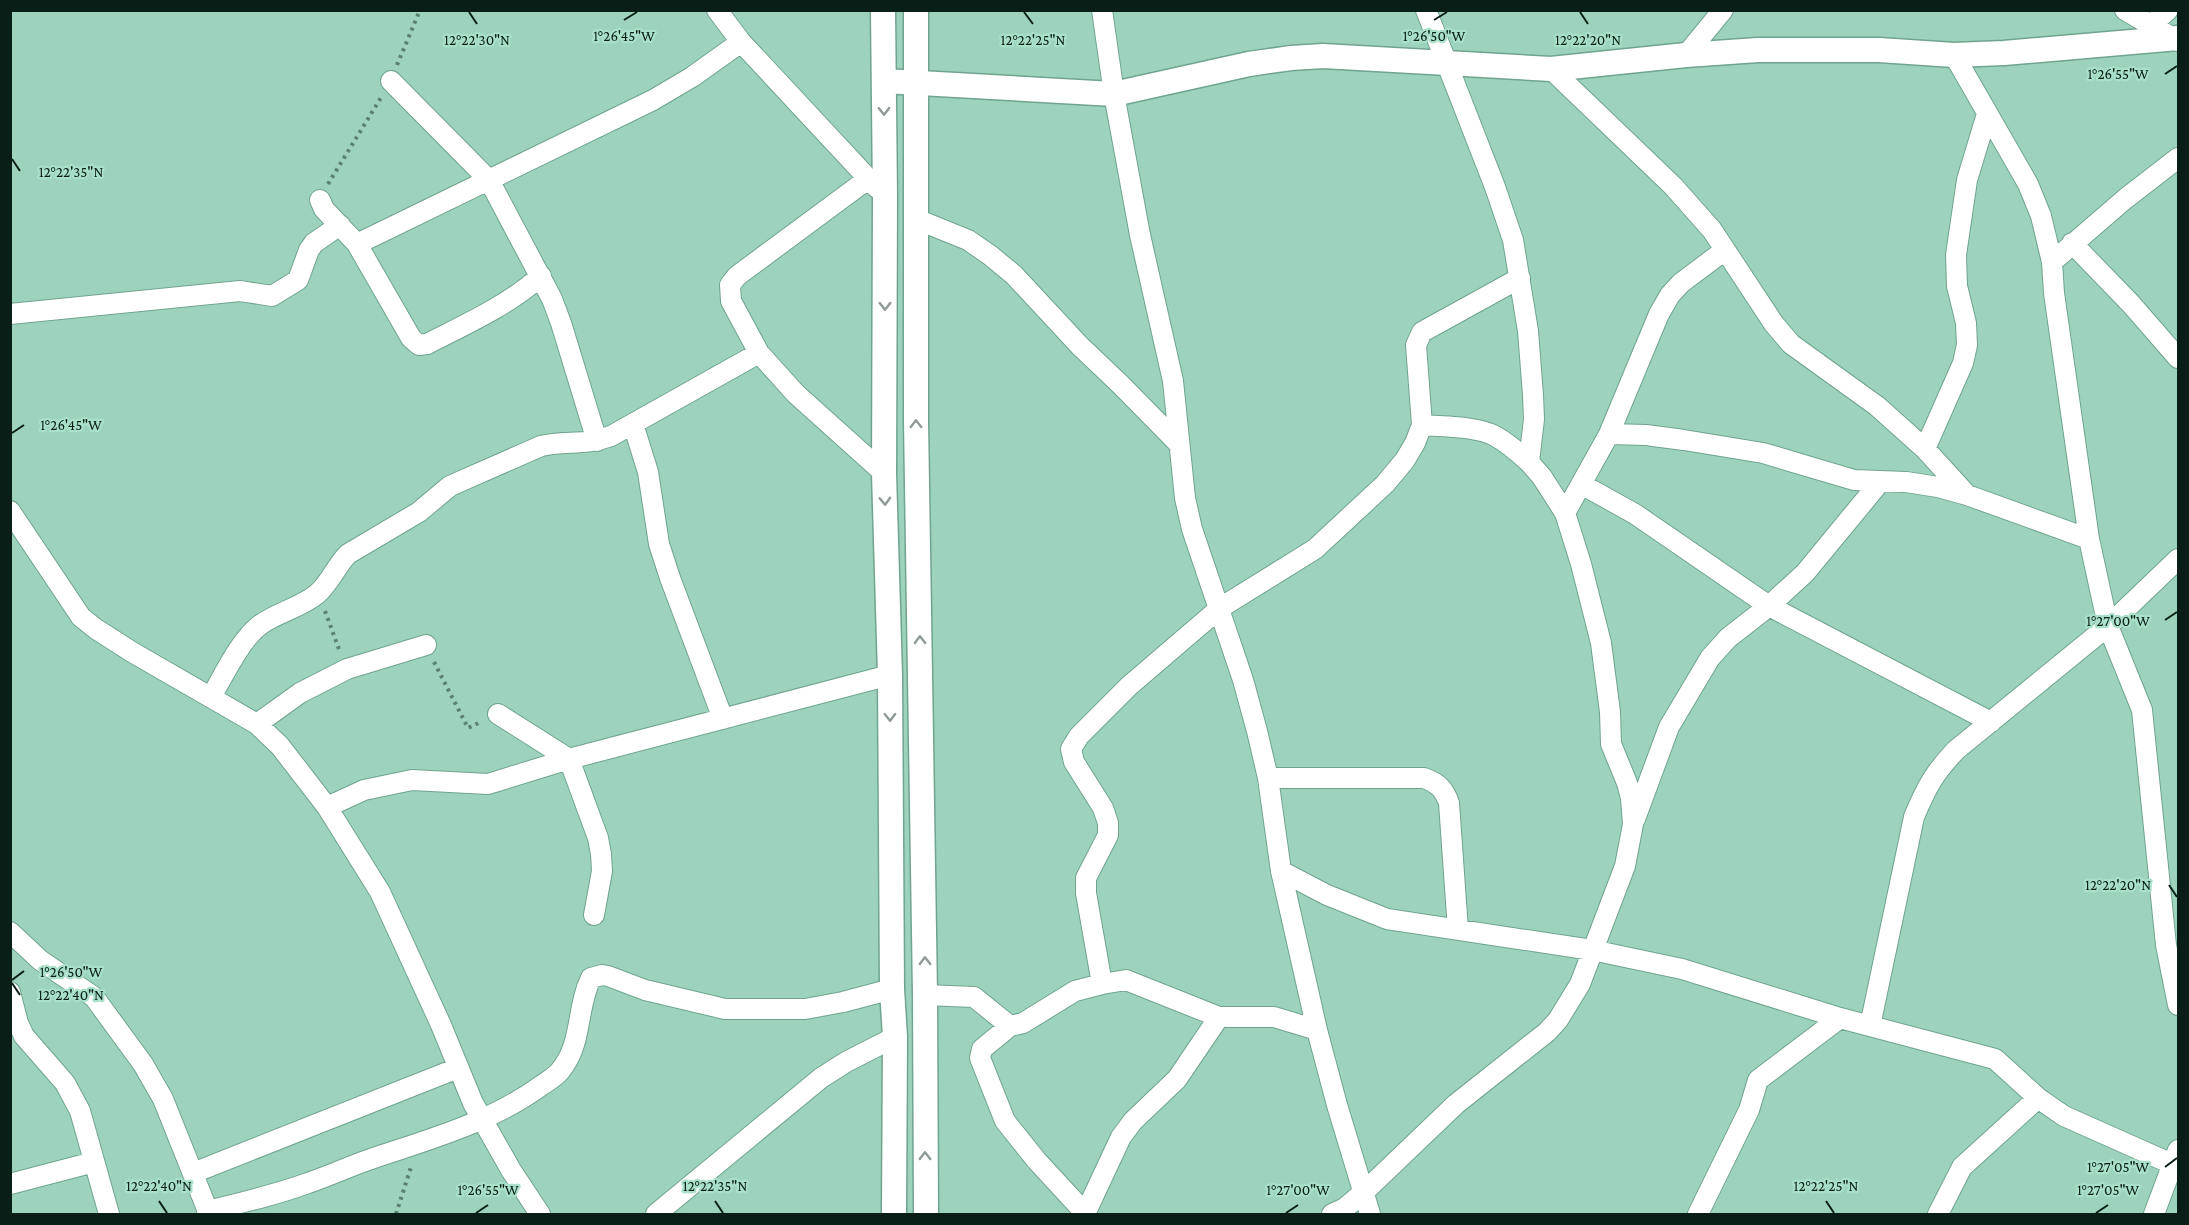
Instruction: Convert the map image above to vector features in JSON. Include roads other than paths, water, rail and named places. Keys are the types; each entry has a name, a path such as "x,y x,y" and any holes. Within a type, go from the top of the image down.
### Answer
{"street":[{"path":"717,10 741,42 885,197"},
{"path":"883,10 884,472 890,675 892,989 895,1037 894,1215"},
{"path":"916,10 918,82 916,421 926,1215"},
{"path":"1102,10 1114,94 1140,236 1173,381 1185,498 1192,529 1243,680 1268,778 1281,871 1317,1030 1336,1105 1370,1215"},
{"path":"1426,10 1448,63 1513,240 1521,278 1533,395 1534,419 1529,462"},
{"path":"1686,55 1723,10"},
{"path":"2125,10 2176,39"},
{"path":"2151,25 2168,10"},
{"path":"884,81 1114,94 1249,64 1291,58 1323,57 1551,69 1686,55 1801,50 1880,50 1954,55 2176,39"},
{"path":"357,244 652,100 741,42"},
{"path":"1954,55 2028,184 2041,216 2052,262 2054,293 2089,539 2108,626 2142,710 2166,945 2178,1005"},
{"path":"1551,69 1673,186 1712,230 1774,324 1791,344 1876,405 1925,449 1967,495"},
{"path":"391,81 489,180 541,276 561,322 597,441"},
{"path":"1925,449 1963,363 1967,345 1966,323 1957,286 1956,255 1967,180 1988,114"},
{"path":"2052,262 2124,199 2178,158"},
{"path":"868,179 737,276 730,285 731,301 759,353 796,394 884,472"},
{"path":"320,200 324,209 357,244 415,344 422,346 501,306 541,276"},
{"path":"916,219 968,240 1014,275 1080,346 1179,444"},
{"path":"10,314 240,291 272,296 298,280 309,250 314,243 340,225"},
{"path":"2072,243 2131,304 2178,358"},
{"path":"1565,513 1609,434 1659,314 1670,295 1681,283 1725,250"},
{"path":"1102,984 1086,893 1086,878 1108,835 1108,824 1103,808 1074,762 1071,749 1079,736 1129,686 1220,608 1315,549 1385,484 1406,460 1422,425 1416,345 1422,332 1521,278"},
{"path":"211,697 248,635 272,617 318,594 348,554 418,512 450,486 541,446 585,444 597,441 633,424 759,353"},
{"path":"633,424 648,472 659,544 723,719"},
{"path":"1422,425 1463,428 1493,435 1514,448 1529,462 1542,477 1565,513 1601,643 1610,712 1611,744 1627,783 1633,824"},
{"path":"1609,434 1646,435 1763,453 1854,480 1906,482 1938,487 1967,495 2089,539"},
{"path":"1332,1215 1345,1208 1364,1192 1456,1104 1552,1026 1580,984 1625,866 1633,824 1669,727 1710,658 1728,638 1769,606 1805,573 1880,482"},
{"path":"1581,484 1635,514 1769,606 1991,722"},
{"path":"10,510 81,617 132,652 257,724 280,746 327,807 380,892 482,1120 540,1215"},
{"path":"1869,1026 1914,817 1924,792 1938,769 1956,750 2108,626 2178,560"},
{"path":"257,724 300,693 347,669 426,645"},
{"path":"327,807 364,789 412,780 488,784 570,759 890,675"},
{"path":"498,714 570,759 598,838 601,854 602,871 594,915"},
{"path":"1268,778 1424,778 1440,786 1449,803 1458,930"},
{"path":"1281,871 1327,896 1370,914 1404,923 1592,950 1682,969 1840,1018 1995,1059 2038,1098 2064,1116 2175,1157 2154,1215"},
{"path":"10,932 40,960 85,989 104,1008 143,1064 163,1099 208,1213 289,1190 482,1120 527,1096 558,1073 569,1059 579,1030 587,987 591,978 595,976 608,976 645,990 725,1009 805,1009 892,989"},
{"path":"1218,1017 1177,1079 1133,1121 1121,1137 1085,1214 1037,1161 1005,1121 980,1058 982,1049 1010,1026 1023,1023 1075,991 1126,980 1218,1017 1274,1017 1317,1030"},
{"path":"10,992 24,1036 65,1083 80,1111 105,1192 109,1215"},
{"path":"925,995 974,997 1010,1026"},
{"path":"1698,1215 1749,1110 1758,1080 1840,1018"},
{"path":"656,1215 821,1078 846,1062 895,1037"},
{"path":"193,1173 458,1068"},
{"path":"1938,1215 1962,1167 2038,1098"},
{"path":"10,1184 94,1162"}]}
